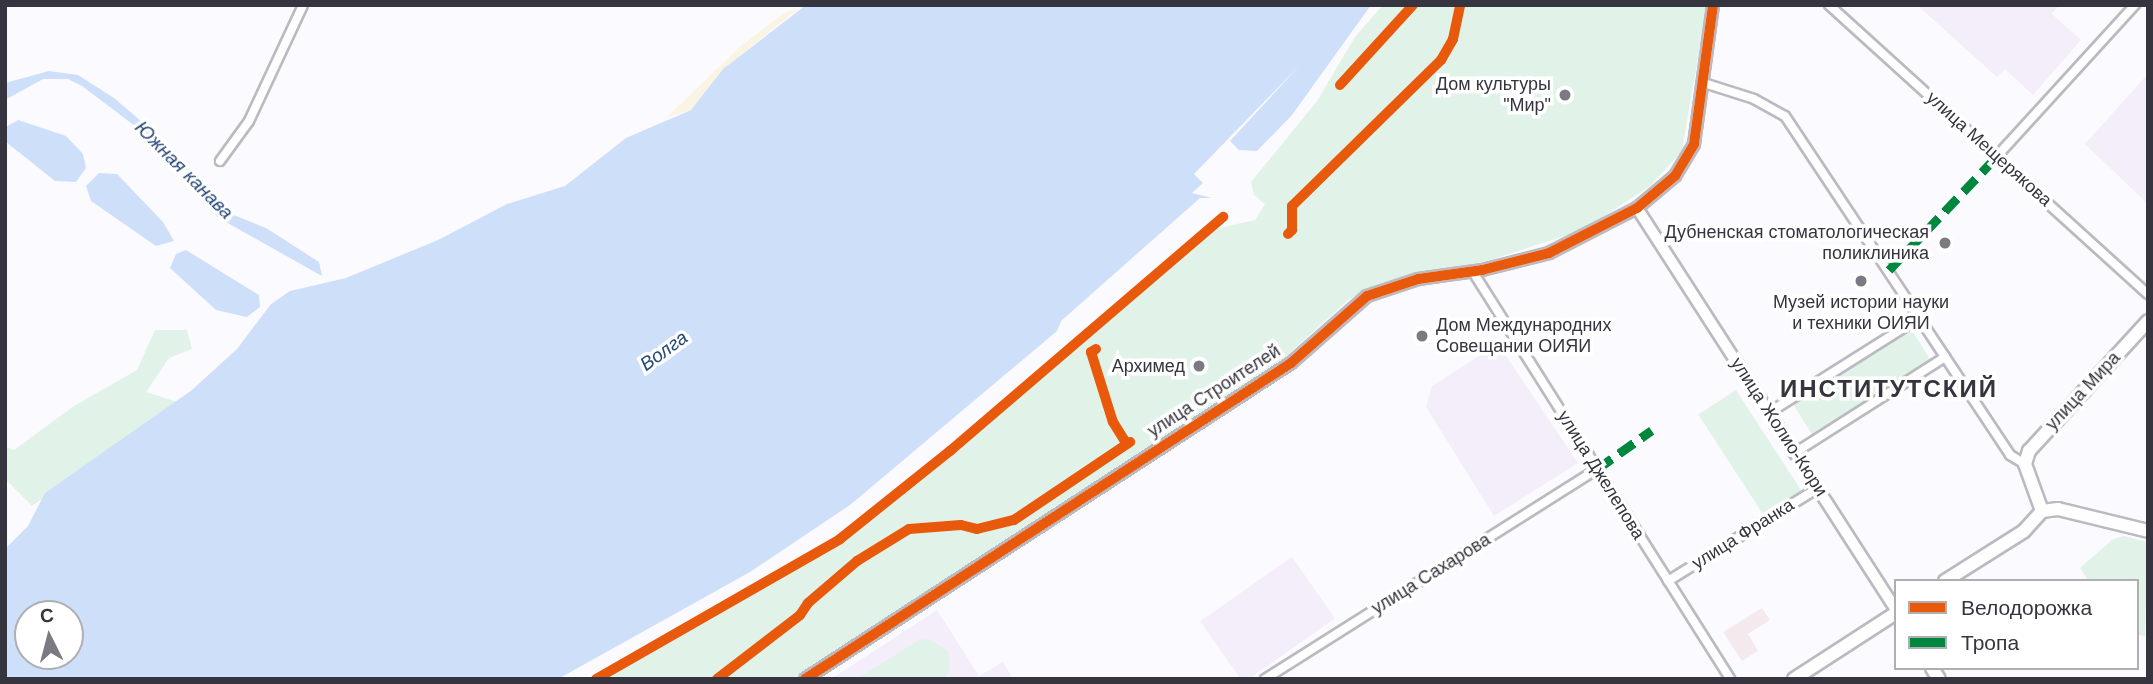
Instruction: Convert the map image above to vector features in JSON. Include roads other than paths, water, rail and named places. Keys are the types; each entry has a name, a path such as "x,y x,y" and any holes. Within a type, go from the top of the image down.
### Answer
{"main road":[{"name":"улица Мира","path":"2025,464 2037,441 2148,321"},
{"path":"2025,464 2042,510"},
{"path":"2042,510 2058,509 2148,531"},
{"path":"1948,579 2034,523 2042,510"},
{"path":"1794,679 1894,612"}],"street":[{"path":"220,161 249,121 303,5"},
{"name":"улица Строителей","path":"805,679 1291,363 1367,296 1418,279 1473,272 1549,253 1637,208 1687,160 1700,120 1713,5"},
{"name":"улица Мещерякова","path":"1829,5 2148,294"},
{"path":"1997,156 2135,5"},
{"path":"1704,83 1754,99 1785,116 2010,455 2025,464"},
{"name":"улица Жолио-Кюри","path":"1637,208 1894,608"},
{"name":"улица Джелепова","path":"1473,272 1730,679"},
{"path":"1770,412 1919,318"},
{"path":"1796,452 1945,357"},
{"name":"улица Сахарова","path":"1265,679 1597,469"},
{"name":"улица Франка","path":"1668,581 1818,488"}],"water":[{"name":"Волга","path":"806,5 1371,5 1292,115 1257,151 1239,150 1192,193 1212,198 1200,198 1061,321 1057,331 850,505 750,572 558,679 5,679 5,549 28,526 45,493 192,390 237,349 271,304 290,291 346,278 438,240 507,204 565,186 626,138 691,110 723,69"},
{"path":"49,71 78,75 114,98 169,145 226,212 266,228 319,262 322,276 217,217 203,190 172,154 82,86 68,79 43,79 5,100 5,83"},
{"path":"18,120 66,136 83,154 86,168 76,182 55,181 6,142 6,127"},
{"path":"99,173 117,174 163,222 174,241 156,246 91,201 86,186"},
{"path":"186,250 259,295 260,307 247,317 216,310 170,268 176,254"}],"place":[{"name":"Дом культуры \"Мир\"","path":"1565,95"},
{"name":"Дубненская стоматологическая поликлиника","path":"1945,243"},
{"name":"Музей истории науки и техники ОИЯИ","path":"1861,281"},
{"name":"Дом Международних Совещании ОИЯИ","path":"1422,336"},
{"name":"Архимед","path":"1199,366"}],"district":[{"name":"ИНСТИТУТСКИЙ","path":"1889,389"}],"water label":[{"name":"Южная канава","path":"184,170"}]}
